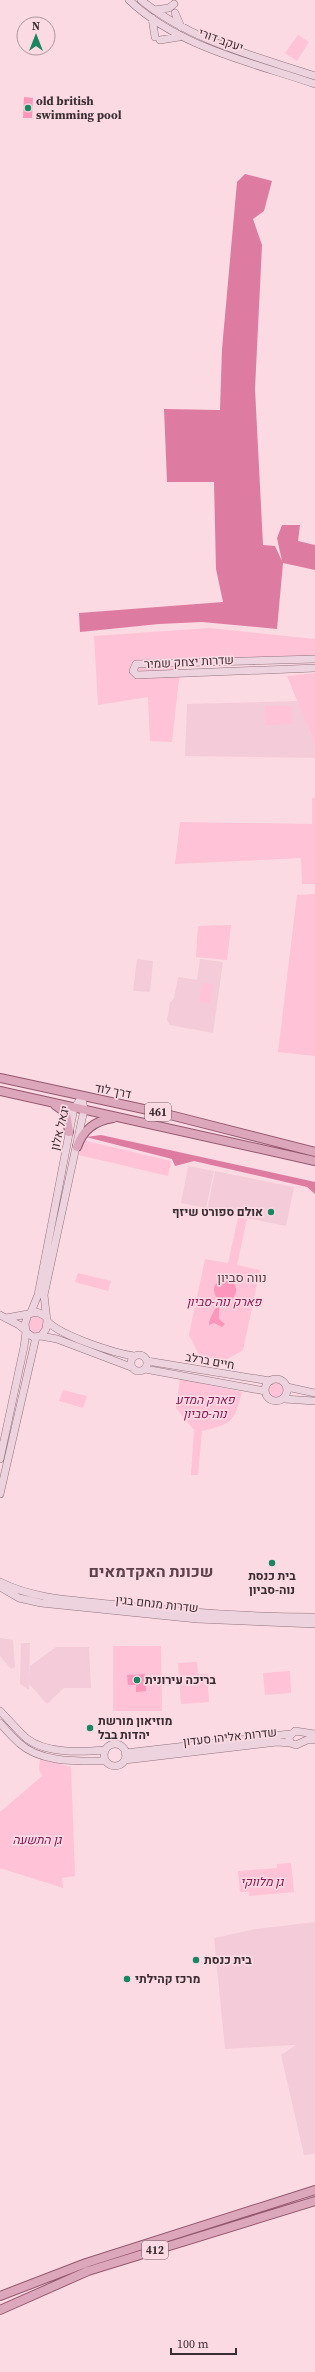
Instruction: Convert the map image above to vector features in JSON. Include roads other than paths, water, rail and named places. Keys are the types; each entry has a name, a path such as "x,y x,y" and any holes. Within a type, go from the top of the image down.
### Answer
{"main road":[{"name":"דרך לוד","path":"0,1078 82,1097 162,1113 315,1152"},
{"name":"דרך לוד","path":"0,1091 315,1161"},
{"path":"47,1101 66,1113 69,1132"},
{"path":"77,1147 83,1134 93,1125 103,1120 116,1118"},
{"name":"412","path":"0,2296 86,2263 315,2190"},
{"name":"412","path":"0,2310 88,2271 315,2201"}],"street":[{"name":"יעקב דורי","path":"129,0 152,18 217,52 315,84"},
{"name":"יעקב דורי","path":"141,0 182,33 315,76"},
{"path":"154,10 169,8 174,4"},
{"path":"152,18 157,39 182,33 175,13"},
{"name":"שדרות יצחק שמיר","path":"315,659 136,664 133,671 137,675 315,668"},
{"name":"יגאל אלון","path":"29,1313 38,1295 74,1108 82,1097"},
{"name":"יגאל אלון","path":"46,1319 44,1295 77,1147 84,1110 82,1097"},
{"path":"38,1312 65,1333 120,1354 143,1356 147,1361 145,1369 138,1372 131,1367 57,1339 38,1336 25,1331 3,1316 38,1312"},
{"path":"0,1458 24,1347 25,1331 29,1313"},
{"path":"0,1494 38,1336 46,1329 46,1319"},
{"path":"131,1367 131,1360 134,1356"},
{"name":"חיים ברלב","path":"147,1361 270,1381"},
{"name":"חיים ברלב","path":"145,1369 265,1391"},
{"path":"315,1393 287,1387 281,1381 270,1381 265,1391 271,1400 278,1401 284,1399 315,1402"},
{"path":"284,1399 287,1392 287,1387"},
{"name":"שדרות מנחם בגין","path":"0,1582 24,1592 51,1598 198,1614 315,1617"},
{"name":"שדרות מנחם בגין","path":"0,1587 20,1598 41,1604 197,1619 315,1624"},
{"path":"0,1711 27,1739 38,1744 64,1751 105,1750 110,1745 118,1745 125,1756 117,1766 112,1766 105,1761 72,1761 35,1752 20,1744 0,1723"},
{"name":"שדרות אליהו סעדון","path":"125,1756 290,1734 296,1731 315,1734"},
{"path":"290,1734 290,1743"},
{"name":"שדרות אליהו סעדון","path":"125,1756 268,1743 290,1743 297,1745 307,1740 315,1740"},
{"path":"105,1750 105,1761"}],"place":[{"name":"old british swimming pool","path":"28,108"},
{"name":"אולם ספורט שיזף","path":"271,1212"},
{"name":"בית כנסת נוה-סביון","path":"272,1563"},
{"name":"בריכה עירונית","path":"137,1680"},
{"name":"מוזיאון מורשת יהדות בבל","path":"90,1728"},
{"name":"בית כנסת","path":"196,1960"},
{"name":"מרכז קהילתי","path":"127,1979"}],"district":[{"name":"נווה סביון","path":"242,1277"},
{"name":"שכונת האקדמאים","path":"151,1571"}],"park label":[{"name":"פארק נוה-סביון","path":"224,1302"},
{"name":"פארק המדע נוה-סביון","path":"205,1407"},
{"name":"גן התשעה","path":"37,1840"},
{"name":"גן מלווקי","path":"262,1882"}]}
